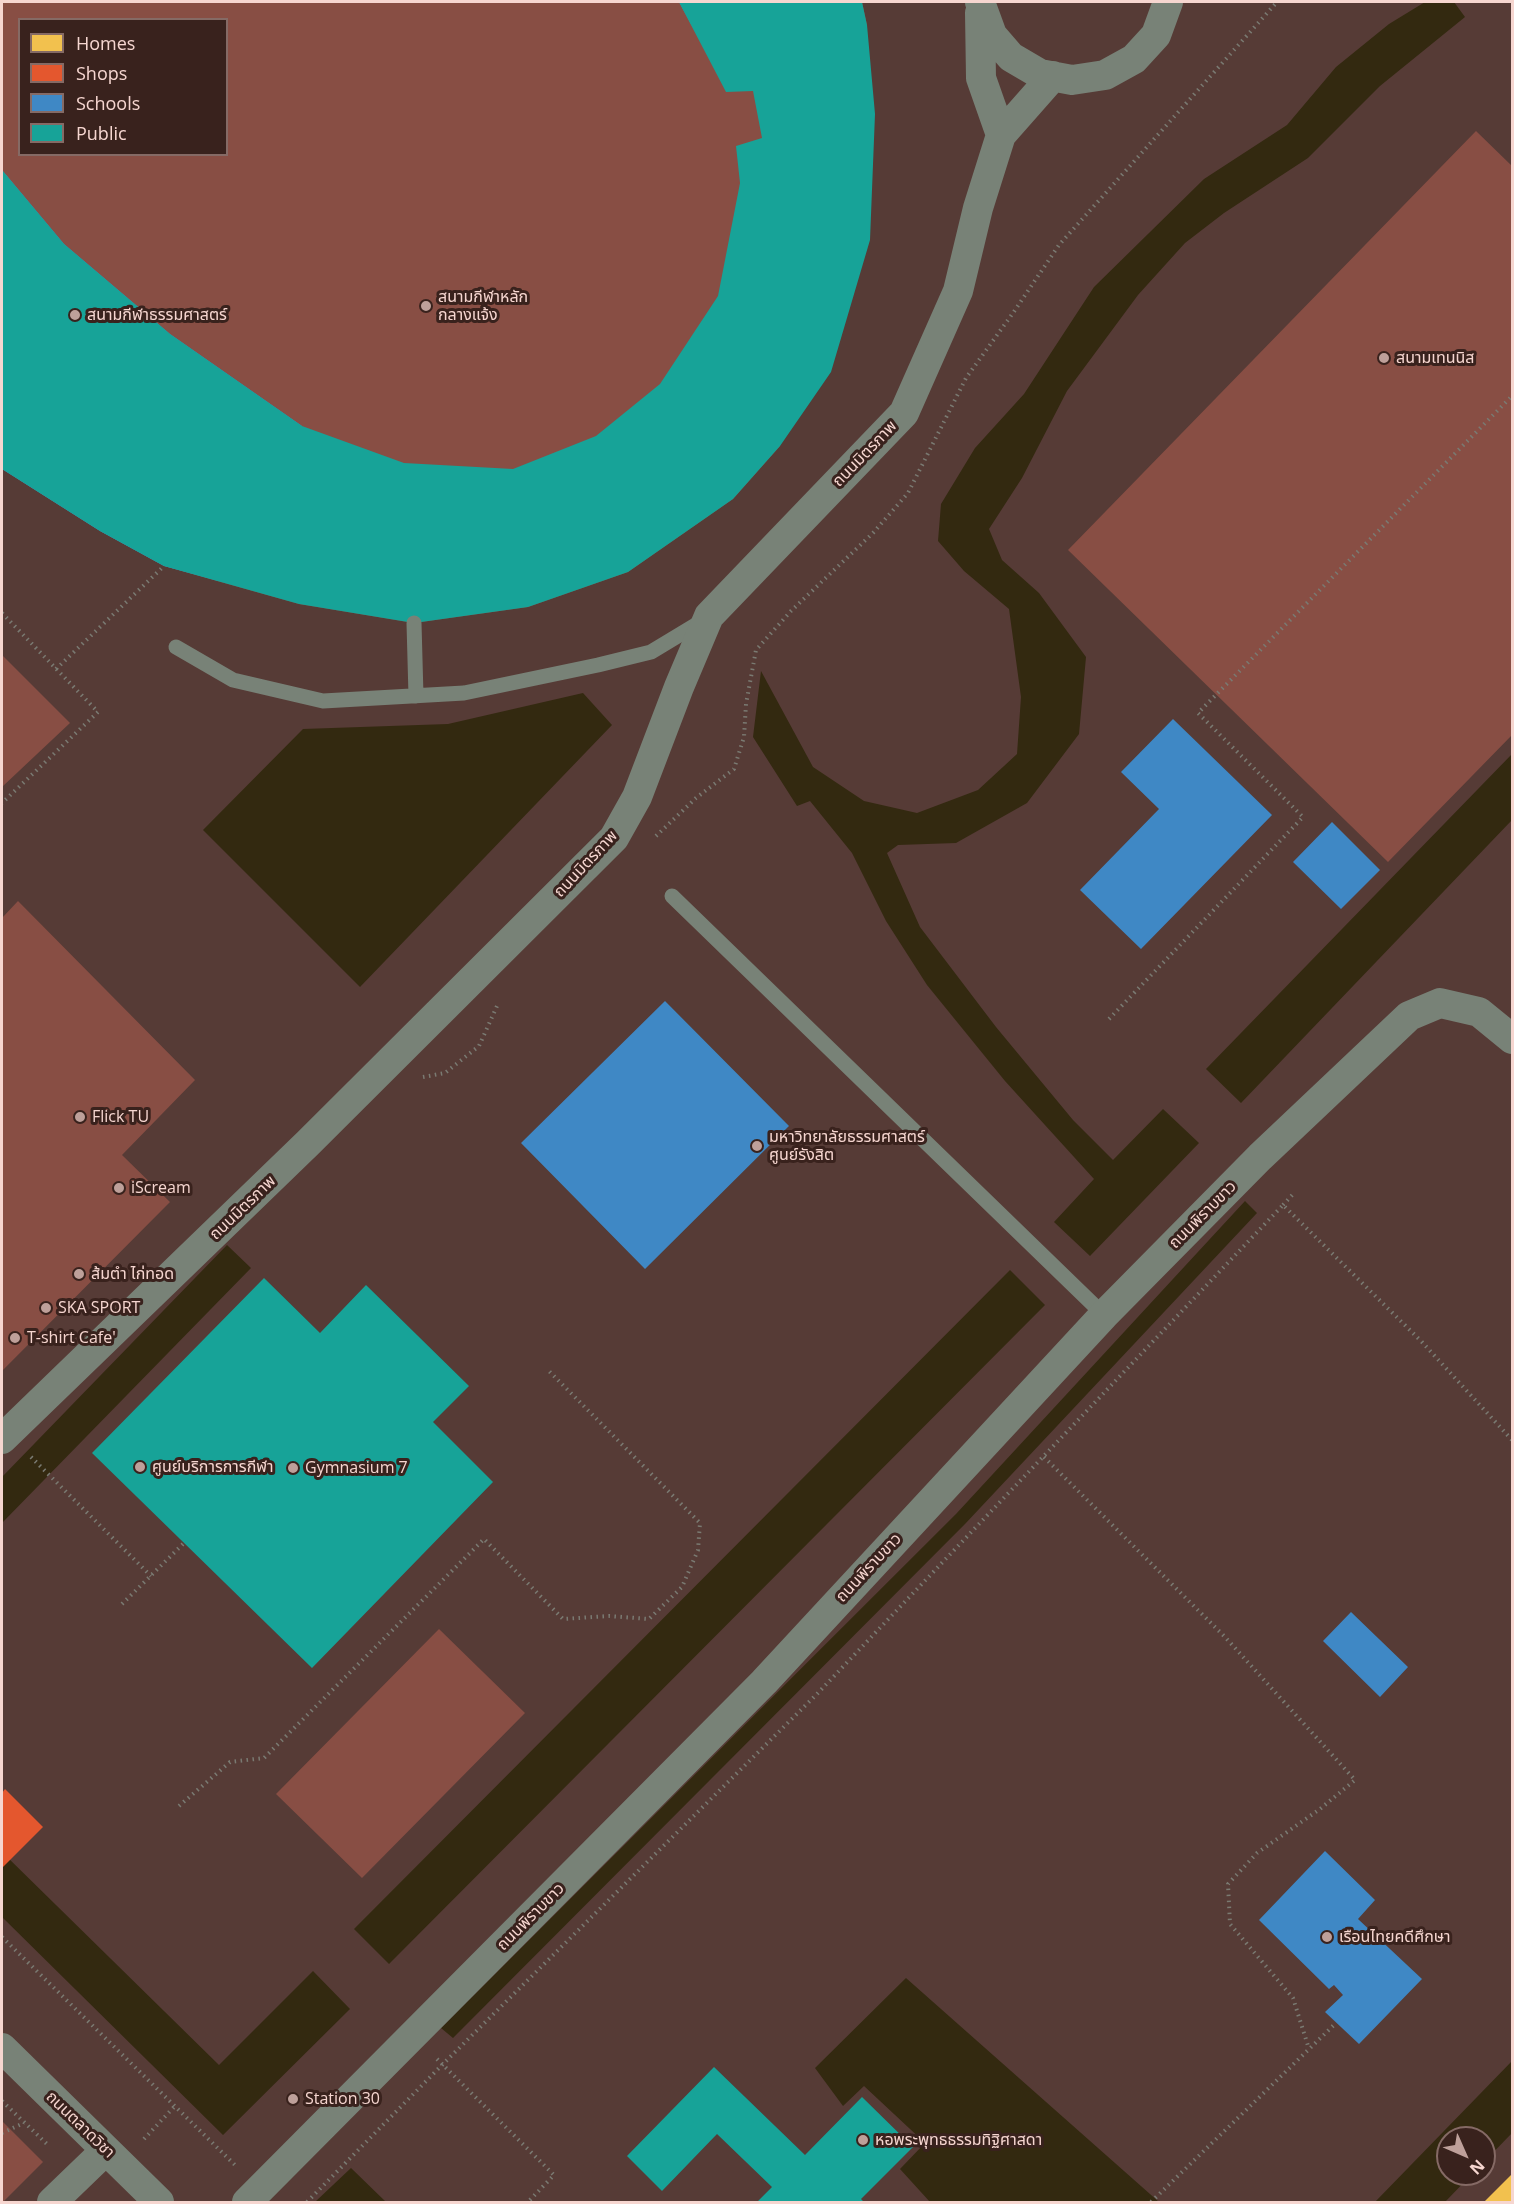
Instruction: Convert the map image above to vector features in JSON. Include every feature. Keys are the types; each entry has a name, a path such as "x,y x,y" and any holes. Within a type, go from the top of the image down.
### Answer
{"street":[{"path":"980,2 992,35 1011,57 1040,74 1072,80 1105,75 1134,59 1156,35 1169,2"},
{"path":"980,2 981,78 1001,135"},
{"name":"ถนนมิตรภาพ","path":"2,1438 285,1167 614,838 638,797 679,687 709,616 904,412 958,291 978,208 1001,135 1053,76"},
{"name":"ถนนพิราบขาว","path":"253,2196 764,1682 1104,1315 1260,1157 1409,1016 1440,1003 1479,1012 1511,1034"},
{"name":"ถนนตลาดวิชา","path":"2,2048 159,2202"},
{"path":"52,2202 105,2150"}],"lane":[{"path":"176,647 233,680 323,701 416,696 464,693 651,652 709,616"},
{"path":"414,622 416,696"},
{"path":"672,896 1104,1315"}],"path":[{"path":"650,842 696,798 734,769 744,737 746,704 756,650 791,612 873,533 908,493 966,378 1059,245 1277,2"},
{"path":"1109,1019 1303,817 1198,713 1512,396"},
{"path":"56,669 164,566"},
{"path":"2,613 98,712 2,803"},
{"path":"415,1078 445,1072 479,1046 495,1009 502,1001"},
{"path":"307,2202 442,2065 818,1694 1295,1192"},
{"path":"1283,1205 1421,1341 1512,1440"},
{"path":"178,1806 230,1762 264,1758 484,1539 564,1619 609,1616 649,1619 682,1587 698,1550 700,1523 549,1371"},
{"path":"27,1453 151,1576"},
{"path":"1044,1457 1225,1637 1354,1780 1320,1809 1257,1853 1228,1884 1230,1924 1293,1998 1309,2049"},
{"path":"122,1604 184,1543"},
{"path":"2,1937 253,2196"},
{"path":"1151,2202 1336,2023"},
{"path":"413,2036 554,2175 528,2202"},
{"path":"2,2101 24,2123 2,2133"}],"shaded area":[{"name":"สนามกีฬาหลัก กลางแจ้ง","path":"2,2 862,2 867,25 780,446 733,499 628,572 528,607 414,623 299,604 164,566 100,531 2,469"},
{"path":"1425,2 1454,2 1465,17 1380,86 1308,158 1224,213 1185,243 1138,295 1067,391 1022,478 989,529 1002,560 1039,593 1086,657 1079,734 1027,803 956,843 898,845 887,853 920,927 996,1027 1073,1120 1113,1160 1163,1109 1199,1143 1090,1256 1054,1222 1094,1179 1005,1081 927,985 886,921 852,853 810,801 797,806 753,737 761,671 813,767 864,801 917,813 978,790 1017,754 1021,697 1009,609 964,571 938,541 941,504 975,448 1024,394 1094,287 1204,179 1287,125 1336,67 1389,24"},
{"name":"สนามเทนนิส","path":"1476,131 1512,166 1512,735 1388,862 1068,550"},
{"path":"2,655 70,723 2,787"},
{"path":"583,693 612,725 360,987 203,830 303,729 448,724"},
{"path":"1512,754 1512,820 1241,1103 1206,1069"},
{"name":"Flick TU","path":"18,901 195,1080 122,1155 170,1202 2,1371 2,918"},
{"path":"1245,1201 1257,1213 965,1524 453,2038 441,2028 956,1514"},
{"path":"227,1245 251,1268 2,1523 2,1477"},
{"path":"1010,1270 1045,1305 389,1964 354,1929"},
{"path":"439,1629 525,1713 362,1878 276,1794"},
{"path":"2,1852 219,2065 313,1971 350,2009 223,2135 2,1917"},
{"path":"906,1978 1159,2202 930,2202 900,2169 925,2143 864,2086 843,2106 815,2068"},
{"path":"1512,2061 1512,2133 1496,2150 1496,2126 1449,2126"},
{"path":"2,2121 43,2162 3,2202 2,2202"},
{"path":"1436,2139 1436,2186 1460,2186 1445,2202 1375,2202"},
{"path":"351,2168 386,2202 315,2202"}],"building: Homes":[{"path":"1512,2174 1512,2202 1484,2202"}],"building: Shops":[{"path":"5,1789 43,1827 2,1868 2,1793"}],"building: Schools":[{"path":"679,2 761,2 697,35"},
{"path":"2,170 64,244 170,334 302,426 219,581 164,566 100,531 2,469"},
{"path":"1173,719 1272,815 1141,949 1080,890 1159,809 1121,772"},
{"path":"1332,822 1380,870 1341,909 1293,862"},
{"path":"665,1001 789,1126 645,1269 521,1143"},
{"path":"1351,1612 1408,1667 1380,1697 1323,1641"},
{"name":"เรือนไทยคดีศึกษา","path":"1325,1851 1375,1900 1358,1919 1422,1979 1359,2044 1325,2012 1343,1995 1334,1985 1329,1989 1259,1920"}],"building: Public":[{"name":"สนามกีฬาธรรมศาสตร์","path":"679,2 862,2 867,25 875,114 870,240 831,372 780,446 733,499 628,572 528,607 414,623 299,604 164,566 100,531 2,469 2,170 64,244 170,334 302,426 404,463 513,469 596,436 660,384 718,296 740,183 736,146 762,138 753,91 726,92"},
{"name":"Gymnasium 7","path":"264,1278 320,1333 366,1285 469,1386 433,1422 493,1482 312,1668 92,1453"},
{"name":"หอพระพุทธธรรมทิฐิศาสดา","path":"714,2067 805,2155 862,2097 913,2147 861,2199 864,2202 757,2202 772,2187 717,2134 662,2191 627,2156"}],"place":[{"name":"สนามกีฬาหลัก กลางแจ้ง","path":"426,306"},
{"name":"สนามกีฬาธรรมศาสตร์","path":"75,315"},
{"name":"สนามเทนนิส","path":"1384,358"},
{"name":"Flick TU","path":"80,1117"},
{"name":"มหาวิทยาลัยธรรมศาสตร์ ศูนย์รังสิต","path":"757,1146"},
{"name":"iScream","path":"119,1188"},
{"name":"ส้มตำ ไก่ทอด","path":"79,1274"},
{"name":"SKA SPORT","path":"46,1308"},
{"name":"T-shirt Cafe'","path":"15,1338"},
{"name":"ศูนย์บริการการกีฬา","path":"140,1467"},
{"name":"Gymnasium 7","path":"293,1468"},
{"name":"เรือนไทยคดีศึกษา","path":"1327,1937"},
{"name":"Station 30","path":"293,2099"},
{"name":"หอพระพุทธธรรมทิฐิศาสดา","path":"863,2140"}]}
